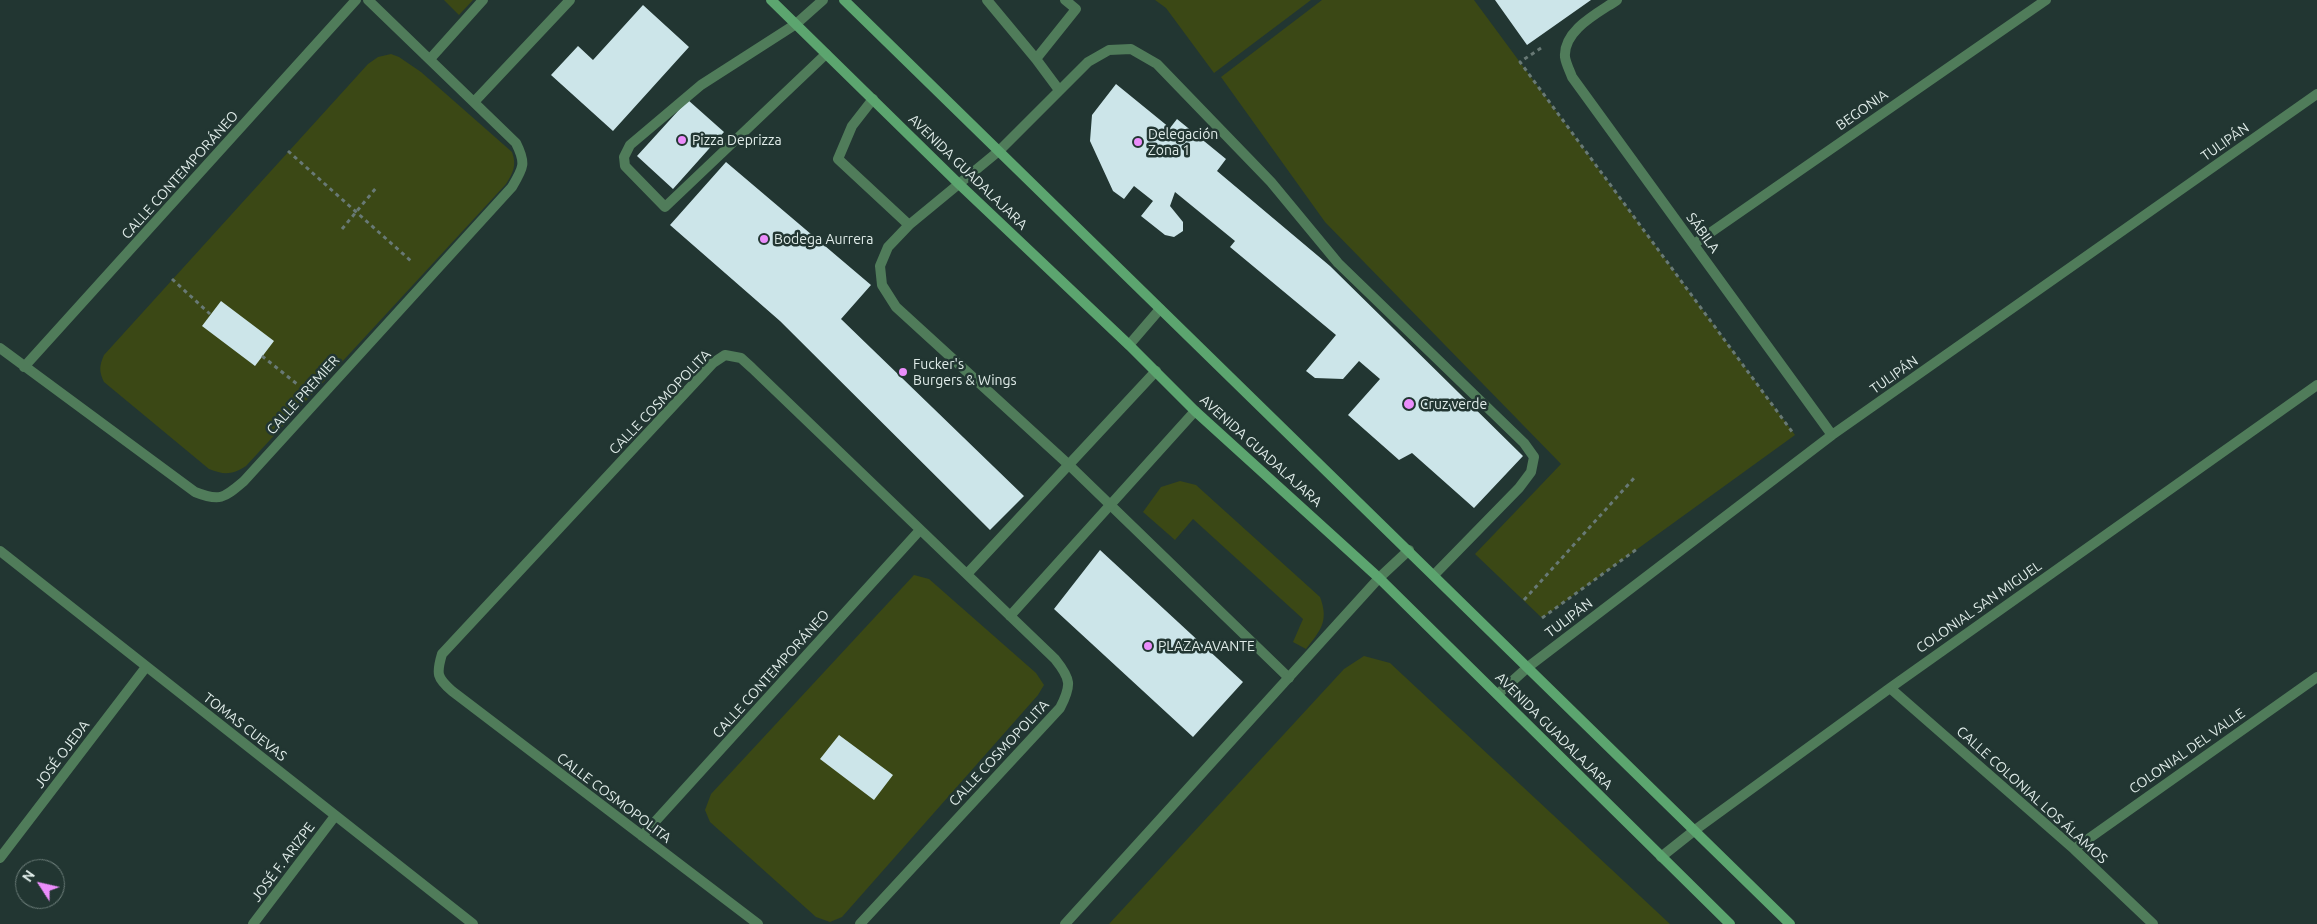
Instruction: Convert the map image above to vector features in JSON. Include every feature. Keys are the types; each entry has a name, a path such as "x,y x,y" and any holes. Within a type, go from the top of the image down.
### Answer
{"main road":[{"name":"AVENIDA GUADALAJARA","path":"771,0 959,184 1195,410 1379,578 1730,924"},
{"name":"AVENIDA GUADALAJARA","path":"844,0 1000,150 1160,309 1528,666 1790,924"}],"street":[{"name":"CALLE CONTEMPORÁNEO","path":"24,367 356,0"},
{"name":"CALLE PREMIER","path":"0,348 195,492 212,499 227,496 244,480 512,187 522,170 524,158 516,143 368,0"},
{"path":"430,59 483,0"},
{"path":"474,102 570,0"},
{"path":"823,0 796,24 702,85 630,145 624,157 625,166 665,207 826,54"},
{"path":"987,0 1059,90"},
{"path":"1036,59 1076,9 1065,0"},
{"name":"SÁBILA","path":"1617,0 1586,21 1567,43 1565,57 1572,77 1832,435"},
{"name":"BEGONIA","path":"1694,244 2046,0"},
{"path":"1289,678 1069,465 896,307 882,285 880,266 888,247 909,225 1000,150 1088,62 1109,50 1132,49 1157,64 1271,182 1338,263 1524,443 1534,457 1531,472 1519,488 1434,575"},
{"name":"TULIPÁN","path":"1498,694 1528,666 1832,435 2317,94"},
{"path":"873,99 852,126 838,159 909,225"},
{"path":"1129,345 1160,309"},
{"name":"CALLE COSMOPOLITA","path":"758,924 446,686 440,680 438,668 442,654 713,363 725,355 741,358 752,368 1055,659 1068,676 1069,692 1060,708 860,924"},
{"path":"967,574 1156,371"},
{"name":"COLONIAL SAN MIGUEL","path":"1662,857 1695,830 1890,688 2317,386"},
{"path":"1010,616 1195,410"},
{"name":"CALLE CONTEMPORÁNEO","path":"642,836 920,530"},
{"path":"1065,924 1379,578 1409,550"},
{"name":"TOMAS CUEVAS","path":"0,551 473,924"},
{"name":"JOSÉ OJEDA","path":"0,858 146,667"},
{"name":"COLONIAL DEL VALLE","path":"2074,849 2317,676"},
{"name":"CALLE COLONIAL LOS ÁLAMOS","path":"1890,688 2074,849 2153,924"},
{"name":"JOSÉ F. ARIZPE","path":"253,924 335,816"}],"path":[{"path":"1520,62 1794,435"},
{"path":"288,151 417,267"},
{"path":"342,229 376,188"},
{"path":"172,279 210,314"},
{"path":"262,356 304,390"},
{"path":"1524,600 1636,477"},
{"path":"1542,618 1645,543"}],"green space":[{"path":"444,0 473,0 459,15"},
{"path":"1155,0 1311,0 1214,73 1166,8"},
{"path":"1322,0 1474,0 1795,435 1542,618 1475,554 1561,464 1325,222 1221,77"},
{"path":"391,54 399,57 421,72 512,152 514,165 512,172 506,184 246,466 228,473 209,469 104,382 100,369 104,355 368,64 378,57"},
{"path":"1180,481 1196,485 1320,597 1324,613 1322,625 1306,649 1293,642 1303,619 1193,519 1175,540 1143,512 1161,487"},
{"path":"914,575 929,579 1036,673 1044,685 1038,695 842,917 830,922 816,917 710,822 705,810 711,794"},
{"path":"1364,656 1390,663 1670,924 1109,924 1344,669"}],"building":[{"path":"1495,0 1591,0 1527,45"},
{"path":"643,5 689,47 613,131 551,75 578,46 593,60"},
{"path":"1116,84 1170,128 1177,119 1226,159 1217,171 1330,266 1523,456 1474,508 1412,453 1399,460 1348,415 1380,379 1359,361 1343,379 1315,378 1306,371 1336,335 1230,247 1235,241 1175,192 1170,206 1183,222 1183,231 1174,237 1165,235 1141,216 1153,201 1134,186 1124,199 1113,191 1090,141 1092,115"},
{"path":"688,100 724,132 673,189 637,156"},
{"path":"726,162 871,285 841,319 1024,496 990,530 780,321 670,225"},
{"path":"221,301 274,341 255,366 202,326"},
{"name":"PLAZA AVANTE","path":"1100,550 1243,682 1193,737 1054,609"},
{"path":"839,735 893,775 874,800 820,759"}],"place":[{"name":"Pizza Deprizza","path":"682,140"},
{"name":"Delegación Zona 1","path":"1138,142"},
{"name":"Bodega Aurrera","path":"764,239"},
{"name":"Fucker's Burgers & Wings","path":"903,372"},
{"name":"Cruz verde","path":"1409,404"},
{"name":"PLAZA AVANTE","path":"1148,646"}]}
